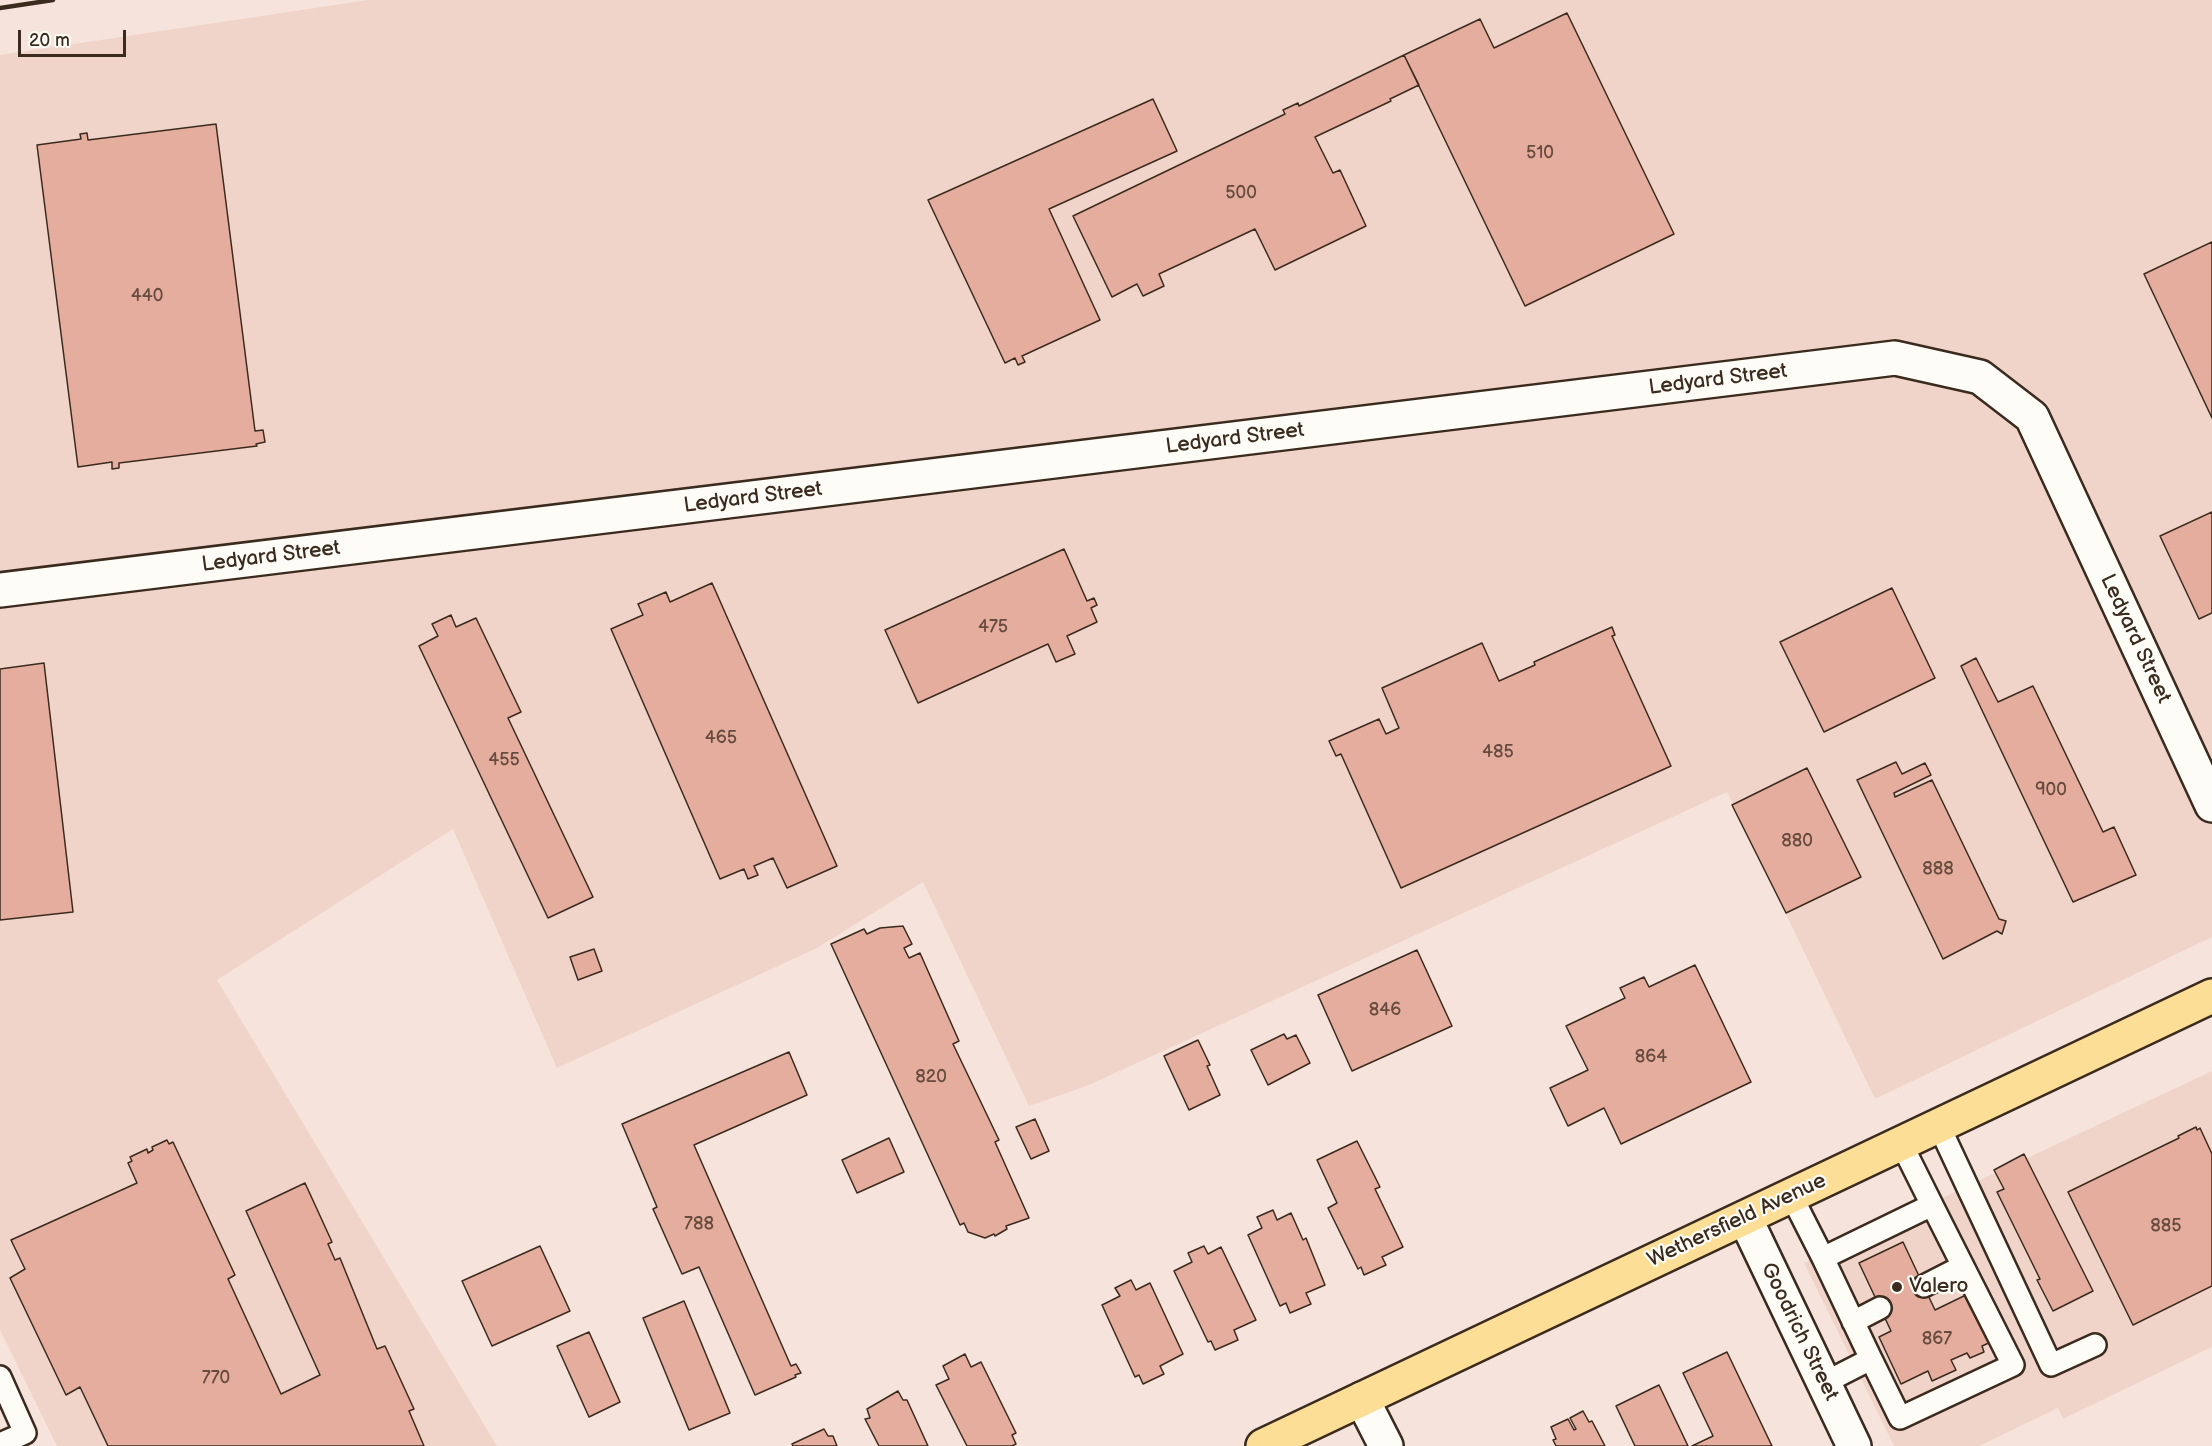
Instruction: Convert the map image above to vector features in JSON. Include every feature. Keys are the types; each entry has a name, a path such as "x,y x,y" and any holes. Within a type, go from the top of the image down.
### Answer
{"main road":[{"name":"Wethersfield Avenue","path":"1263,1446 2212,996"}],"street":[{"name":"Ledyard Street","path":"0,590 1895,358 1980,377 2032,417 2212,805"},
{"name":"Goodrich Street","path":"1745,1218 1854,1446"},
{"path":"1362,1399 1386,1446"}],"lane":[{"path":"1939,1126 2051,1365 2095,1345"},
{"path":"1791,1196 1900,1418 2013,1365 1901,1143"},
{"path":"1823,1258 1932,1204"},
{"path":"1924,1286 1963,1266"},
{"path":"1853,1322 1880,1308"},
{"path":"1824,1383 1871,1359"},
{"path":"0,1377 25,1432 0,1444"}],"shaded area":[{"path":"368,0 2212,0 2212,937 1875,1099 1727,792 1089,1085 1029,1106 923,882 817,948 557,1068 453,829 217,980 497,1446 57,1446 0,1330 0,55"},
{"path":"2212,1071 2212,1347 2063,1419 2058,1408 1979,1446 1894,1446 1804,1263"}],"building":[{"path":"1567,13 1674,234 1525,306 1404,55 1480,19 1494,48"},
{"path":"1404,55 1419,85 1315,137 1333,173 1340,170 1366,226 1275,270 1255,229 1159,274 1164,286 1143,296 1137,284 1112,297 1073,216 1285,114 1283,110 1298,103 1299,106"},
{"path":"1153,99 1177,151 1049,209 1100,320 1022,356 1025,362 1018,365 1015,358 1005,363 928,200"},
{"path":"216,124 255,431 263,430 265,442 256,444 257,446 119,463 119,468 112,469 112,462 78,467 37,145 81,139 80,134 87,133 88,140"},
{"path":"2212,242 2212,418 2144,274"},
{"path":"2212,512 2212,613 2199,619 2160,536"},
{"path":"1064,549 1087,601 1094,598 1097,605 1091,608 1097,622 1067,636 1075,654 1056,662 1048,644 918,703 885,630"},
{"path":"712,583 837,866 787,888 773,858 754,866 758,875 748,879 744,869 720,879 611,629 643,615 638,604 666,592 670,602"},
{"path":"1892,588 1935,678 1824,732 1780,642"},
{"path":"451,615 456,627 476,618 521,712 508,718 593,897 548,918 419,646 438,636 432,624"},
{"path":"1612,627 1615,635 1612,636 1671,766 1401,888 1341,754 1336,756 1329,741 1379,719 1386,734 1399,728 1382,688 1482,643 1499,681 1535,665 1534,662"},
{"path":"1976,658 1998,702 2033,686 2103,832 2114,827 2136,875 2073,902 1961,666"},
{"path":"44,663 73,912 0,920 0,669"},
{"path":"1896,762 1902,774 1925,763 1931,775 1894,793 1895,797 1932,780 1999,919 2006,921 2002,934 1997,931 1943,959 1857,780"},
{"path":"1807,768 1861,877 1786,913 1732,805"},
{"path":"903,926 912,944 904,948 909,958 920,953 959,1041 953,1044 999,1140 995,1142 1029,1218 1006,1226 1007,1229 995,1236 994,1234 985,1238 968,1232 964,1223 960,1225 831,944 864,929 867,934 880,928"},
{"path":"594,949 602,971 578,980 570,957"},
{"path":"1417,950 1452,1026 1352,1071 1318,995"},
{"path":"1695,965 1751,1082 1621,1144 1604,1108 1568,1126 1550,1088 1588,1070 1566,1026 1625,998 1620,988 1644,977 1649,987"},
{"path":"1284,1034 1287,1039 1296,1035 1310,1063 1268,1085 1251,1050"},
{"path":"1198,1040 1210,1065 1207,1066 1220,1095 1189,1110 1164,1056"},
{"path":"789,1052 807,1095 694,1145 791,1366 796,1364 801,1373 755,1395 699,1267 682,1274 653,1209 657,1207 622,1124"},
{"path":"1035,1119 1049,1151 1031,1159 1016,1127"},
{"path":"2196,1127 2197,1130 2200,1128 2212,1154 2212,1286 2133,1325 2068,1192 2179,1138 2178,1136"},
{"path":"889,1138 904,1172 857,1193 842,1160"},
{"path":"167,1140 169,1144 173,1142 235,1275 228,1279 281,1394 320,1375 246,1211 305,1183 332,1242 328,1244 335,1260 340,1258 377,1349 385,1346 414,1409 409,1411 424,1446 108,1446 80,1387 66,1395 10,1278 25,1269 11,1240 137,1183 128,1163 132,1161 130,1157 147,1149 148,1153 153,1150 152,1147"},
{"path":"1357,1141 1380,1187 1375,1189 1403,1247 1382,1257 1386,1265 1364,1275 1361,1267 1358,1269 1328,1208 1337,1203 1317,1160"},
{"path":"2024,1154 2093,1291 2053,1311 2037,1280 2040,1279 1997,1192 2004,1189 1994,1170"},
{"path":"1273,1210 1277,1220 1291,1213 1303,1240 1306,1238 1325,1285 1306,1293 1311,1304 1290,1313 1286,1303 1280,1306 1248,1235 1262,1228 1257,1217"},
{"path":"1903,1242 1935,1310 1968,1294 1991,1342 1982,1346 1984,1352 1970,1358 1967,1353 1951,1360 1956,1370 1932,1381 1928,1371 1901,1384 1879,1337 1891,1331 1859,1263"},
{"path":"540,1246 570,1311 492,1346 462,1281"},
{"path":"1204,1246 1208,1254 1221,1247 1256,1320 1234,1330 1238,1340 1215,1350 1211,1341 1208,1342 1174,1271 1192,1262 1188,1253"},
{"path":"1131,1280 1136,1290 1150,1283 1183,1354 1160,1366 1164,1374 1143,1384 1139,1375 1135,1377 1102,1305 1120,1296 1115,1288"},
{"path":"684,1301 730,1413 689,1430 643,1318"},
{"path":"589,1332 620,1402 589,1417 557,1346"},
{"path":"1727,1352 1772,1446 1692,1446 1713,1436 1683,1373"},
{"path":"965,1354 971,1367 981,1362 1016,1433 1012,1435 1016,1444 1012,1446 967,1446 936,1385 949,1379 943,1366"},
{"path":"1659,1385 1688,1446 1635,1446 1616,1406"},
{"path":"898,1391 903,1400 907,1400 928,1446 879,1446 865,1419 870,1418 867,1409"},
{"path":"1583,1411 1589,1422 1592,1421 1605,1446 1556,1446 1551,1427 1568,1419 1574,1430 1576,1429 1570,1418"},
{"path":"824,1429 828,1436 833,1436 837,1446 793,1446 792,1444"}],"railway":[{"path":"0,8 53,0"}],"place":[{"name":"Valero","path":"1897,1287"}]}
